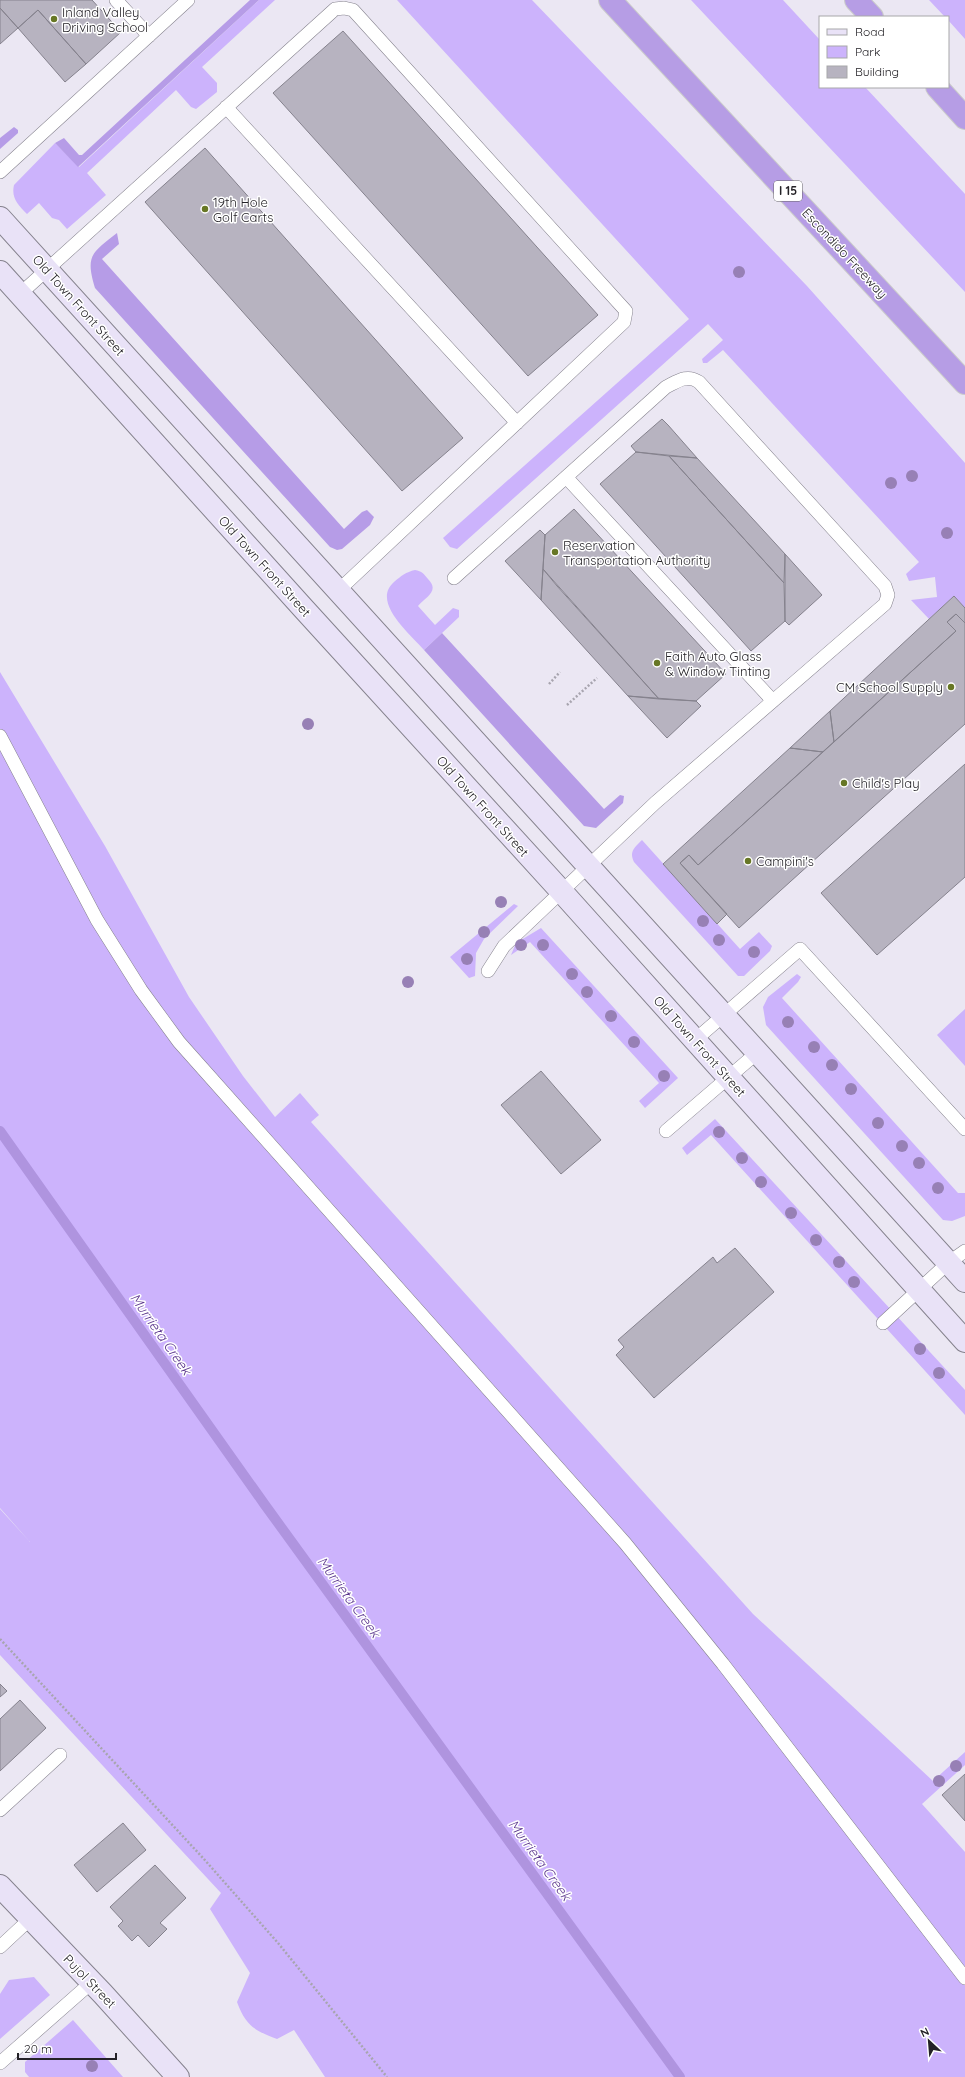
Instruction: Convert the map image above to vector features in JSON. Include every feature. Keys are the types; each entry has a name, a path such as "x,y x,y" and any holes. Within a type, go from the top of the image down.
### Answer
{"highway":[{"name":"Escondido Freeway","path":"610,0 965,383"},
{"path":"856,0 871,16"},
{"path":"938,88 965,118"}],"main road":[{"name":"Old Town Front Street","path":"0,218 758,1052 957,1257 965,1281"},
{"name":"Old Town Front Street","path":"0,272 562,892 965,1341"},
{"name":"Pujol Street","path":"0,1886 92,1982 178,2077"}],"lane":[{"path":"116,0 149,36"},
{"path":"0,172 188,0"},
{"path":"20,294 335,10 344,8 353,10 626,311 624,322 339,590"},
{"path":"226,107 517,423"},
{"path":"454,578 666,388 682,379 692,377 699,382 884,586 888,595 885,604 655,803 504,946 488,971"},
{"path":"566,477 773,701"},
{"path":"0,736 97,920 141,990 179,1042 625,1542 719,1658 965,1978"},
{"path":"695,1040 800,949 965,1129"},
{"path":"666,1132 758,1052"},
{"path":"883,1323 957,1257"},
{"path":"0,1810 60,1755"},
{"path":"0,1947 30,1919"},
{"path":"0,2063 92,1982"}],"path":[{"path":"549,684 560,672"},
{"path":"567,705 597,678"},
{"path":"0,1639 253,1914 387,2077"}],"green space":[{"path":"259,0 275,0 202,67 217,83 217,92 196,109 191,107 176,90 87,173 106,195 67,229 59,220 52,218 39,203 27,214 21,208 14,198 14,185 55,143 79,167"},
{"path":"397,0 532,0 807,286 965,463 965,608 954,596 929,619 911,600 937,597 935,577 909,581 906,574 919,562 723,350 707,363 703,363 702,359 723,340 708,324 457,549 450,547 443,538 689,319"},
{"path":"691,0 783,0 819,39 819,88 866,88 965,194 965,292"},
{"path":"929,0 965,0 965,39 949,21 949,16 944,16"},
{"path":"415,570 423,573 433,587 430,594 418,606 435,625 453,608 459,610 459,617 424,650 395,618 387,599 388,590 394,582 404,574"},
{"path":"0,672 105,846 189,997 243,1076 275,1117 300,1093 319,1115 311,1122 753,1614 933,1781 965,1752 965,1765 922,1804 965,1852 965,2077 325,2077 294,2030 277,2039 257,2030 244,2017 237,2002 250,1973 210,1909 221,1893 0,1655 0,1509 30,1542 0,1508"},
{"path":"642,840 740,949 759,932 772,946 770,951 744,976 738,976 634,862 632,855 633,850"},
{"path":"514,904 518,906 484,939 476,953 475,976 469,978 450,957"},
{"path":"541,928 678,1078 645,1108 639,1101 659,1083 530,942 511,955 516,943"},
{"path":"797,974 801,977 798,982 782,998 958,1193 965,1193 965,1216 952,1221 943,1220 766,1025 763,1007 768,997"},
{"path":"965,1009 965,1066 937,1035"},
{"path":"715,1119 965,1390 965,1415 711,1135 687,1155 682,1148"},
{"path":"34,1977 50,1995 0,2039 0,1994 9,1980"},
{"path":"73,2020 123,2077 29,2077 25,2072 25,2062"}],"shaded area":[{"path":"250,0 259,0 78,167 55,143 64,138 79,155 82,155"},
{"path":"14,127 18,130 18,133 0,149 0,138"},
{"path":"117,233 119,244 102,259 344,529 362,512 367,510 374,517 370,525 342,549 337,550 330,547 95,288 91,268 93,256 96,250"},
{"path":"442,633 604,809 620,795 624,796 623,803 596,828 584,826 424,650"}],"building":[{"path":"0,0 92,0 121,32 86,64 38,10 18,28 0,8"},
{"path":"0,8 18,28 0,44"},
{"path":"38,10 86,64 65,82 18,28"},
{"path":"343,31 598,315 528,376 273,93"},
{"path":"205,148 463,438 402,491 145,202"},
{"path":"662,419 697,458 636,452 631,446"},
{"path":"636,452 669,456 784,583 785,621 751,651 600,484"},
{"path":"669,456 697,458 785,554 784,583"},
{"path":"574,509 726,674 696,701 659,699 543,569 545,535"},
{"path":"540,530 545,535 541,600 505,561"},
{"path":"785,554 822,595 789,625 785,621"},
{"path":"543,569 659,699 628,696 541,600"},
{"path":"954,596 965,608 965,623 956,614 947,622 956,631 834,742 830,711"},
{"path":"956,614 965,623 965,724 739,928 680,863 689,855 698,865 956,631 947,622"},
{"path":"628,696 696,701 701,706 667,738"},
{"path":"830,711 834,742 823,752 790,748"},
{"path":"790,748 823,752 698,865 689,855 680,863 727,914 717,924 663,864"},
{"path":"965,764 965,877 877,955 821,893"},
{"path":"541,1071 601,1140 561,1174 501,1105"},
{"path":"735,1248 774,1292 654,1398 616,1355 624,1347 618,1340 713,1257 717,1263"},
{"path":"0,1684 7,1691 0,1697"},
{"path":"20,1700 46,1728 0,1771 0,1719"},
{"path":"965,1774 965,1821 942,1795"},
{"path":"123,1823 146,1850 97,1892 74,1865"},
{"path":"155,1865 186,1898 160,1923 167,1929 149,1947 138,1935 132,1941 118,1926 123,1921 110,1907"}],"waterway":[{"name":"Murrieta Creek","path":"0,1131 265,1505 680,2077"}],"place":[{"name":"Inland Valley Driving School","path":"54,19"},
{"name":"19th Hole Golf Carts","path":"205,209"},
{"name":"Reservation Transportation Authority","path":"555,552"},
{"name":"Faith Auto Glass & Window Tinting","path":"657,663"},
{"name":"CM School Supply","path":"951,687"},
{"name":"Child's Play","path":"844,783"},
{"name":"Campini's","path":"748,861"}]}
